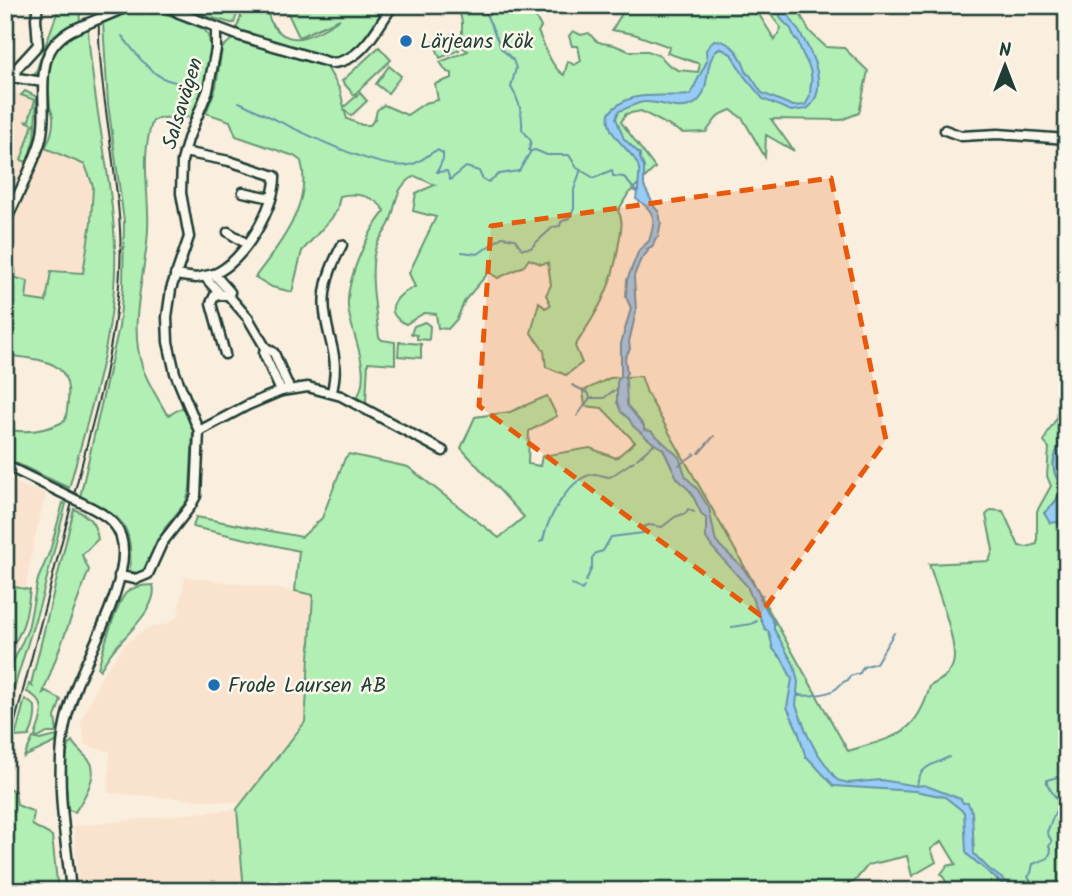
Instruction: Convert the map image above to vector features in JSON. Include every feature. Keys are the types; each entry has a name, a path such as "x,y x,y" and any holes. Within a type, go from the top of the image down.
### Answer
{"street":[{"path":"38,5 38,45 10,77 43,82"},
{"path":"167,5 179,13 216,27 316,60 341,63 357,55 393,5"},
{"path":"5,223 40,142 45,62 52,46 72,30 126,7"},
{"name":"Salsavägen","path":"200,431 177,381 170,355 167,317 175,275 189,237 181,193 181,169 184,152 208,90 216,49 216,27"},
{"path":"945,130 961,136 998,134 1067,139"},
{"path":"175,275 205,277 232,262 258,228 276,179 273,174 212,156 184,152"},
{"path":"243,192 271,198"},
{"path":"228,232 247,244"},
{"path":"332,392 336,359 325,311 325,288 331,266 342,245"},
{"path":"214,274 248,318 265,347 264,354 285,390"},
{"path":"205,277 221,295 228,295"},
{"path":"217,291 211,303 225,354"},
{"path":"119,576 136,579 148,574 162,543 193,503 198,484 200,431 251,403 285,390 308,387 332,392 443,451"},
{"path":"5,466 92,508 112,522 122,538 119,576 108,613 74,693 63,735 61,801 71,891"}],"highlighted area":[{"path":"831,178 886,440 760,615 479,406 491,226"}],"shaded area":[{"path":"5,89 37,99 32,143 85,165 93,186 91,222 83,273 47,302 25,299 16,278 15,268 5,266"},
{"path":"5,479 46,494 25,589 5,585"},
{"path":"185,577 313,595 305,722 241,803 108,793 110,752 85,745 81,722 101,676 125,644 147,628 168,624 178,616"},
{"path":"237,809 244,891 79,891 74,826"}],"green space":[{"path":"60,5 79,5 80,23 54,37 34,77"},
{"path":"181,5 240,5 234,23 231,23"},
{"path":"245,5 267,5 270,19 278,31 296,38 318,32 340,19 299,37 284,5 387,5 372,31 352,56 325,60 236,30"},
{"path":"458,5 529,5 541,27 538,32 549,56 555,67 564,75 568,61 574,65 581,61 578,46 572,46 569,36 573,31 581,35 589,33 596,41 629,51 648,51 660,56 678,70 698,72 700,64 667,53 670,47 634,34 612,30 627,5 753,5 775,40 781,28 763,5 795,5 810,32 826,47 844,48 868,71 859,113 841,120 771,119 794,151 766,135 765,157 743,119 731,110 719,115 706,132 683,133 641,111 626,114 621,122 655,168 628,194 618,211 622,226 609,285 575,346 582,363 566,375 546,367 544,351 531,333 539,302 545,308 551,305 546,295 551,285 548,263 541,264 529,259 524,266 498,278 489,272 465,300 457,319 448,329 438,328 436,314 424,313 406,324 394,314 397,299 415,287 409,273 436,217 413,211 416,193 435,185 415,176 403,186 397,196 390,222 375,250 373,282 379,337 395,342 395,364 368,362 366,402 357,398 363,376 348,296 359,256 385,211 365,196 340,196 337,210 331,219 302,251 292,292 272,287 255,277 283,238 298,208 303,177 301,161 294,156 236,136 230,121 206,113 216,87 222,48 232,39 327,67 340,90 344,107 360,93 367,101 351,116 344,109 347,119 370,125 377,110 384,105 407,115 425,103 438,100 435,84 452,78 452,73 447,72 440,62 468,51 462,47 462,22"},
{"path":"142,7 152,8 204,29 211,48 208,72 193,117 158,118 152,122 147,145 148,231 138,308 138,347 144,372 166,413 169,415 183,407 196,430 193,431 190,489 186,502 165,528 147,569 140,574 130,571 129,542 122,523 106,510 80,497 119,327 123,287 124,221 108,104 103,23"},
{"path":"88,29 113,219 115,277 101,369 69,488 5,458 5,428 27,431 43,429 65,421 68,387 59,368 50,363 5,355 5,266 15,268 16,278 28,281 26,299 46,302 51,271 83,273 91,222 93,186 85,165 45,148 53,125 48,80 52,57 64,40"},
{"path":"452,34 459,50 440,58 434,42"},
{"path":"379,47 391,60 354,95 342,81"},
{"path":"389,66 401,76 388,93 376,84"},
{"path":"25,91 37,97 34,139 27,162 21,160 33,124 26,121 29,120 35,100 21,95"},
{"path":"425,322 430,326 429,340 417,339 417,335 411,334 414,326"},
{"path":"399,342 421,344 421,358 398,356"},
{"path":"641,376 647,393 848,751 890,738 910,725 918,716 930,686 952,668 953,643 929,564 989,561 993,550 986,515 991,510 1003,511 1019,546 1037,544 1037,511 1051,486 1047,476 1049,448 1044,442 1067,399 1066,427 1054,462 1060,490 1056,500 1044,513 1048,519 1065,517 1067,513 1067,891 953,891 941,874 947,866 956,864 942,841 931,849 936,862 912,876 907,856 868,865 855,881 837,891 244,891 237,809 305,722 313,595 295,591 299,551 193,527 196,517 302,537 322,518 345,458 349,454 408,467 499,538 524,517 461,448 475,417 510,412 547,396 557,416 529,431 528,464 540,466 542,456 590,448 616,458 635,442 602,408 585,406 583,391 610,378"},
{"path":"63,503 66,504 42,597 14,688 9,687 9,671 28,629 38,579 50,551"},
{"path":"74,509 90,520 98,539 82,555 89,570 43,693 46,691 61,700 55,717 57,733 47,733 38,738 35,736 41,717 41,706 34,696 27,692 29,684 32,686"},
{"path":"5,585 30,590 21,631 7,652 5,651"},
{"path":"153,585 152,601 100,670 98,668 106,640 122,599 132,589"},
{"path":"25,699 35,706 33,725 29,736 15,737"},
{"path":"57,736 56,742 24,757 33,738 40,740"},
{"path":"72,741 89,760 93,769 88,789 75,812 68,810 66,784 67,754"},
{"path":"5,787 15,791 17,805 34,812 32,825 52,836 58,891 5,891"}],"water":[{"path":"777,5 783,5 786,9 814,61 817,92 807,109 791,111 763,99 744,76 731,54 720,48 711,60 703,93 692,105 675,107 642,102 619,111 616,118 624,139 640,154 644,167 644,186 659,212 661,222 658,237 653,246 647,249 634,276 636,312 629,342 630,349 625,358 627,405 644,426 644,430 651,431 679,457 686,477 709,508 716,542 744,569 762,595 760,598 774,623 774,629 794,665 798,682 797,693 800,696 797,696 796,705 808,736 837,780 848,783 881,780 924,785 968,803 972,812 974,854 1019,891 1011,891 968,855 964,812 945,797 915,791 834,786 806,758 787,707 792,679 782,659 773,649 769,632 765,629 747,586 706,538 706,518 691,492 677,478 663,449 633,426 621,412 617,402 617,382 621,376 621,344 631,308 626,297 627,280 639,250 649,241 653,217 636,199 637,193 634,190 638,191 639,169 633,157 611,130 609,113 618,105 636,97 690,95 707,61 706,50 714,40 727,43 736,51 747,74 762,93 793,106 805,105 810,94 811,71 798,40 781,19"},
{"path":"1067,424 1067,513 1058,522 1050,523 1044,513 1058,498 1061,485 1056,476 1054,461"}],"waterway":[{"path":"486,5 486,14 501,48 513,60 516,68 511,87 520,107 522,129 531,141 530,152"},
{"path":"122,36 152,71 175,82"},
{"path":"239,102 324,142 372,160 393,165 409,165 437,150 443,153 437,172 447,171 450,180 466,167 479,171 482,178 488,182 499,174 519,171 531,151 535,150 547,155 569,155 577,168 594,178 612,170 613,176 624,177 634,189"},
{"path":"462,252 478,254 502,237 515,239 522,249 531,248 553,227 560,226 561,222 569,218 574,209 574,190 581,169"},
{"path":"572,385 588,393 590,397"},
{"path":"590,398 604,398 617,391"},
{"path":"577,416 590,398"},
{"path":"699,453 714,436"},
{"path":"637,459 654,444"},
{"path":"679,465 695,454"},
{"path":"540,542 561,501 576,483 594,474 610,477 634,461"},
{"path":"586,581 592,567 592,558 603,551 611,537 643,533 643,527 662,527 686,513 688,509 694,512"},
{"path":"1058,522 1067,537"},
{"path":"572,584 582,590 584,587"},
{"path":"732,627 757,621"},
{"path":"799,695 822,694 836,689 850,676 860,673 863,667 876,663 894,633"},
{"path":"1066,657 1067,685 1060,689 1067,696"},
{"path":"1067,728 1067,743"},
{"path":"917,785 924,769 949,757"},
{"path":"1018,891 1030,880 1028,877 1033,864 1048,858 1051,851 1049,846 1052,842 1047,832 1059,803 1047,780 1064,775 1067,758"}],"tram line":[{"path":"5,760 104,379 117,305 120,230 100,62 99,5"}],"place":[{"name":"Lärjeans Kök","path":"406,41"},
{"name":"Frode Laursen AB","path":"214,685"}]}
